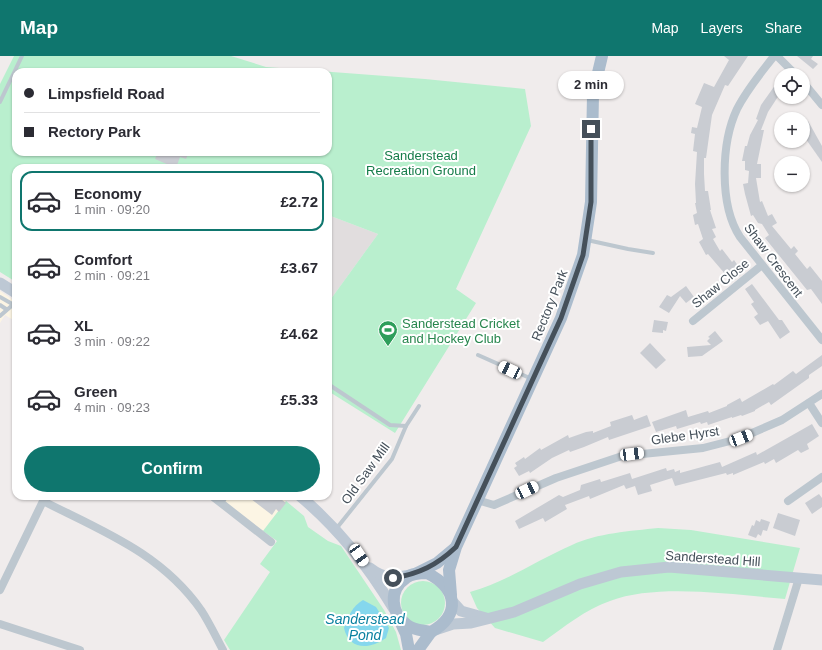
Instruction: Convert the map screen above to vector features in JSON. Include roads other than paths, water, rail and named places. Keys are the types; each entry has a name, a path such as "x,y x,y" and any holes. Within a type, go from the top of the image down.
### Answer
{"main road":[{"name":"Rectory Park","path":"452,598 449,570 456,547 561,318 583,255 591,202 593,94 602,56"},
{"path":"0,283 12,290"},
{"path":"304,500 336,529 366,566 396,612 406,634 409,650"},
{"name":"Rectory Park","path":"414,574 438,563 456,547"},
{"path":"366,566 384,577 393,578 427,573 443,582 461,611 490,619"},
{"name":"Sanderstead Hill","path":"434,630 453,624 490,619 514,612 580,584 620,572 669,567 822,580"},
{"path":"414,574 405,578 395,591 393,597 396,612 413,629 434,630"},
{"path":"418,650 434,630 446,621 450,615 452,598"}],"street":[{"path":"776,56 789,68"},
{"name":"Shaw Crescent","path":"776,56 754,82 737,109 729,136 725,166 726,191 733,224 742,241 822,340"},
{"path":"810,90 822,105"},
{"name":"Shaw Close","path":"694,320 762,265"},
{"name":"Glebe Hyrst","path":"477,500 494,505 564,475 624,456 703,448 738,439 772,425 822,394"},
{"path":"809,403 822,423"},
{"path":"788,501 822,477"},
{"path":"0,590 43,500"},
{"path":"48,500 136,548 160,565 201,610 223,650"},
{"path":"216,500 271,542"},
{"path":"777,650 799,578"},
{"path":"0,624 80,650"}],"lane":[{"path":"16,68 22,56"},
{"path":"0,102 12,77"},
{"path":"586,239 653,253"},
{"path":"0,297 12,302"},
{"path":"0,305 6,309"},
{"path":"0,315 12,305"},
{"path":"478,355 532,380"},
{"path":"332,387 390,425 406,426"},
{"name":"Old Saw Mill","path":"336,529 392,459 406,426 419,406"},
{"path":"221,504 224,500"}],"water":[{"name":"Sanderstead Pond","path":"363,600 376,607 389,628 386,638 373,645 367,646 360,646 350,641 344,628 351,612 356,605"}],"place":[{"name":"Sanderstead Cricket and Hockey Club","path":"388,347"}],"park label":[{"name":"Sanderstead Recreation Ground","path":"421,162"}]}
